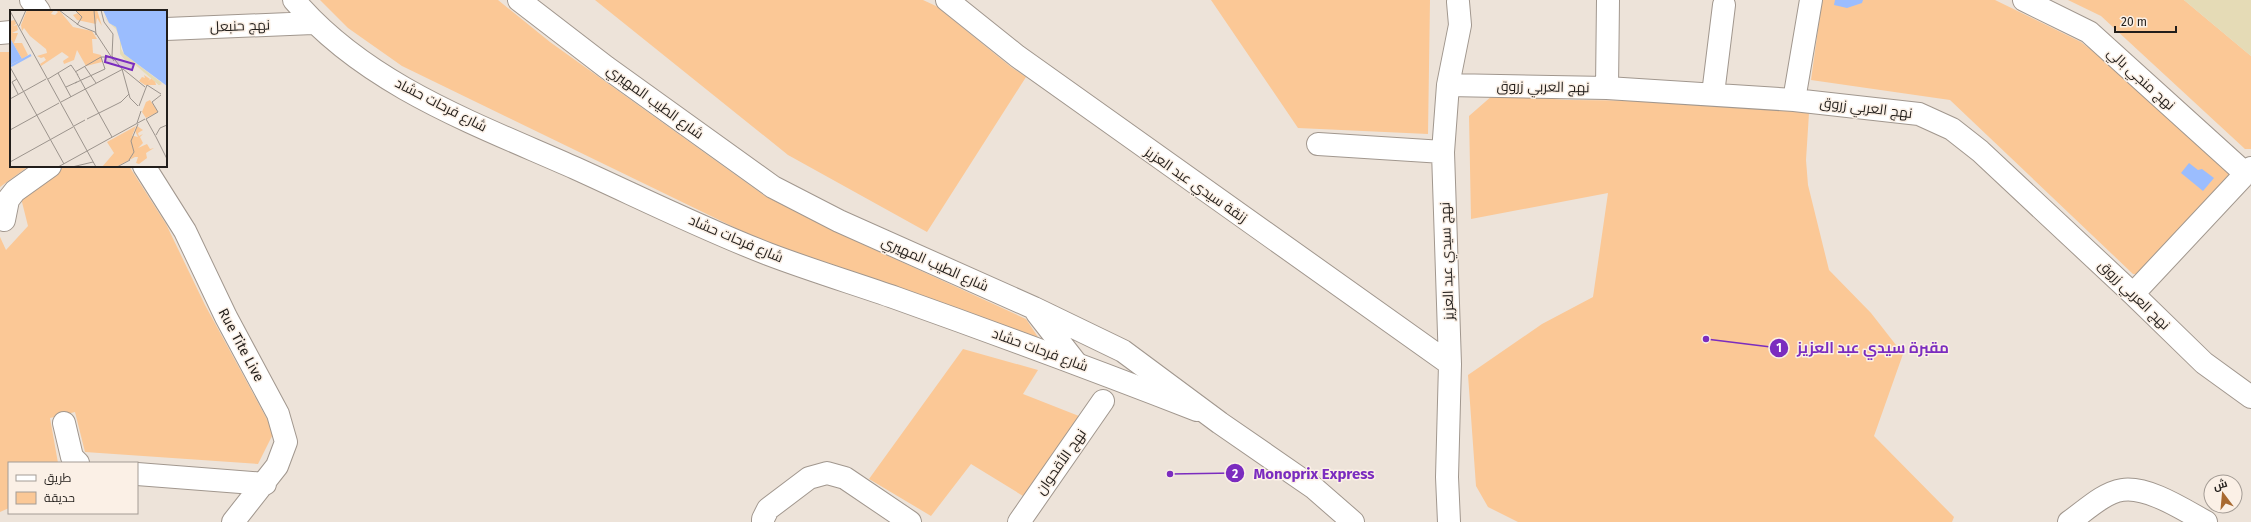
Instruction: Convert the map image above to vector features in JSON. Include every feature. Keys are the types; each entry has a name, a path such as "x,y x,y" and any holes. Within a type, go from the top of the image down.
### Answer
{"street":[{"path":"31,0 38,10"},
{"name":"شارع فرحات حشاد","path":"294,0 313,23 356,58 435,105 767,254 1076,362 1211,415"},
{"name":"شارع الطيب المهيري","path":"519,0 606,67 773,187 839,221 1034,308 1123,351 1314,488 1353,522"},
{"name":"زنقة سيدي عبد العزيز","path":"947,0 1023,60 1450,364"},
{"path":"1606,88 1608,0"},
{"path":"1794,100 1811,0"},
{"name":"نهج منجي بالي","path":"2024,0 2089,32 2248,171 2133,294"},
{"name":"نهج سيدي عبد العزيز","path":"1449,522 1447,477 1450,364 1443,152 1448,85 1460,25 1458,1"},
{"path":"1713,94 1724,4"},
{"name":"نهج حنبعل","path":"167,29 313,23"},
{"path":"0,33 10,32"},
{"name":"نهج العربي زروق","path":"1448,85 1606,88 1713,94 1794,100 1919,114 1952,129 1980,151 2133,294 2204,363 2251,397"},
{"path":"1318,144 1443,152"},
{"path":"4,220 8,200 15,191 49,167"},
{"name":"Rue Tite Live","path":"145,167 185,231 226,317 278,414 286,442 277,466 265,484 233,522"},
{"path":"1034,308 1076,362"},
{"name":"نهج الأقحوان","path":"1019,522 1103,401"},
{"path":"64,423 72,457 77,462"},
{"path":"763,520 768,509 809,478 828,473 845,478 910,522"},
{"path":"138,474 265,484"},
{"path":"2069,522 2107,496 2122,490 2138,491 2164,500 2206,522"}],"green space":[{"path":"320,0 498,0 550,42 765,196 834,231 1026,319 1040,340 781,250 402,66 348,28"},
{"path":"595,0 923,0 936,6 1011,67 1026,77 927,232 788,155"},
{"path":"1211,0 1430,0 1428,134 1298,128"},
{"path":"1822,0 1995,0 2081,42 2143,91 2230,172 2229,183 2140,274 2133,274 1950,100 1811,80"},
{"path":"2068,0 2184,0 2251,56 2251,149 2245,149 2101,16"},
{"path":"0,52 10,52 10,167 28,167 0,187"},
{"path":"1493,95 1568,100 1688,101 1809,113 1806,160 1808,185 1829,270 1871,313 1903,354 1874,436 1954,517 1952,522 1518,522 1488,507 1476,486 1468,375 1542,324 1593,297 1608,193 1471,219 1469,116"},
{"path":"64,167 130,167 166,224 205,305 274,432 258,464 85,452 75,412 50,418 58,462 8,462 8,508 0,512 0,237 6,250 28,226 21,198"},
{"path":"963,349 1038,370 1023,394 1084,418 1028,499 971,464 931,516 869,479"}],"sand":[{"path":"2184,0 2251,0 2251,56"}],"water":[{"path":"1835,0 1863,0 1862,3 1847,8 1834,5"},
{"path":"2189,163 2198,170 2202,169 2214,178 2203,191 2181,173"}],"place":[{"name":"مقبرة سيدي عبد العزيز","path":"1706,339"},
{"name":"Monoprix Express","path":"1170,474"}]}
